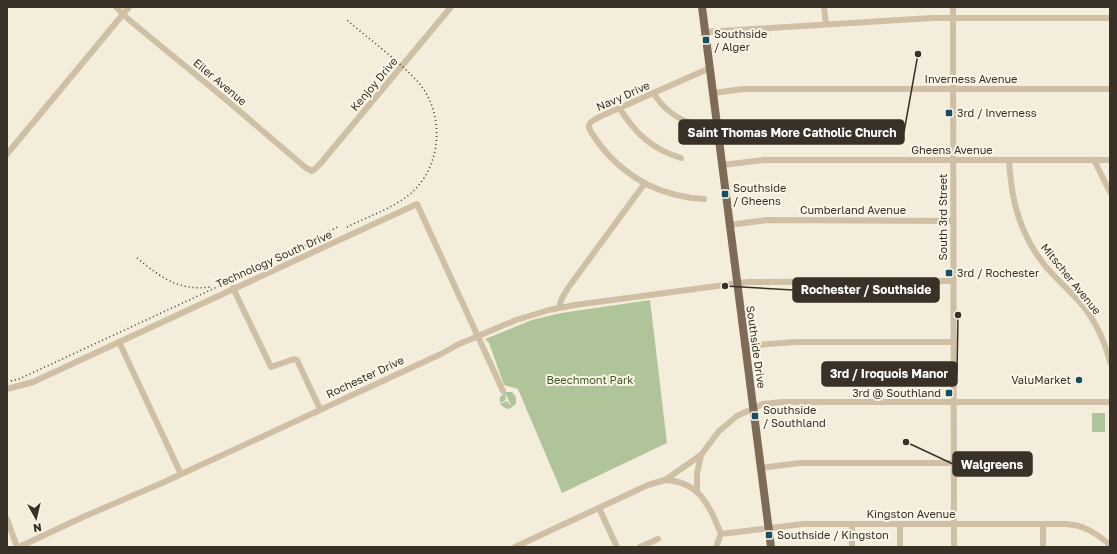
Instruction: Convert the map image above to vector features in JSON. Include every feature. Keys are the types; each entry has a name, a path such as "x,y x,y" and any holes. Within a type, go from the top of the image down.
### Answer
{"main road":[{"name":"Southside Drive","path":"702,7 744,346 754,408 760,468 771,547"}],"street":[{"name":"Eiler Avenue","path":"116,7 306,168 312,171"},
{"path":"7,154 129,7"},
{"name":"Kenjoy Drive","path":"312,171 320,164 451,7"},
{"path":"824,7 826,24"},
{"name":"South 3rd Street","path":"953,7 954,547"},
{"path":"705,32 953,17 1110,18"},
{"name":"Navy Drive","path":"704,199 681,196 662,191 645,183 628,172 608,154 590,131 589,125 590,122 710,68"},
{"name":"Inverness Avenue","path":"713,94 743,89 1110,89"},
{"path":"654,94 660,103 673,114 691,123"},
{"path":"620,109 630,124 640,135 658,148 680,158"},
{"name":"Gheens Avenue","path":"722,165 764,160 1110,160"},
{"name":"Mitscher Avenue","path":"1009,160 1010,177 1015,206 1027,238 1044,264 1074,296 1088,314 1103,339 1110,362"},
{"path":"1094,160 1110,192"},
{"path":"560,307 561,301 568,288 645,183"},
{"name":"Technology South Drive","path":"7,389 27,384 417,204 478,336"},
{"name":"Cumberland Avenue","path":"729,225 767,220 953,221"},
{"name":"Rochester Drive","path":"18,547 181,474 441,354 456,345 516,320 560,307 755,282 953,281"},
{"path":"233,288 272,367 290,359 294,358 297,360 320,409"},
{"path":"478,336 503,391"},
{"path":"119,342 181,474"},
{"path":"744,346 796,342 954,342"},
{"path":"514,547 648,485 665,480 701,454 712,438 728,422 763,404 782,402 1110,402"},
{"path":"697,491 697,473 701,454"},
{"path":"760,468 800,463 954,463"},
{"path":"665,480 680,482 697,491 711,510 721,534 716,547"},
{"path":"599,508 617,547"},
{"path":"7,520 18,547"},
{"name":"Kingston Avenue","path":"721,534 803,524 1066,524 1082,526 1097,534 1110,545"},
{"path":"852,524 852,547"},
{"path":"900,524 900,547"},
{"path":"1043,524 1043,547"},
{"path":"640,547 658,539"}],"green space":[{"name":"Beechmont Park","path":"650,300 667,443 562,493 518,389 504,385 489,343 485,339 532,320 561,313"},
{"path":"506,392 512,392 516,397 516,404 509,409 500,404 507,401 511,405 506,395 506,400 500,403 500,397"},
{"path":"1092,413 1105,413 1105,432 1092,432"}],"railway":[{"path":"347,20 393,58 418,82 427,95 433,109 436,125 436,140 434,156 428,170 420,184 409,195 387,209 347,227"},
{"path":"225,282 298,249 339,226"},
{"path":"137,258 154,272 171,282 189,287 212,287"},
{"path":"7,382 19,379 230,281"}],"place":[{"name":"Southside / Alger","path":"706,40"},
{"name":"Saint Thomas More Catholic Church","path":"918,54"},
{"name":"3rd / Inverness","path":"949,113"},
{"name":"Southside / Gheens","path":"725,194"},
{"name":"3rd / Rochester","path":"949,273"},
{"name":"Rochester / Southside","path":"725,286"},
{"name":"3rd / Iroquois Manor","path":"958,315"},
{"name":"ValuMarket","path":"1079,380"},
{"name":"3rd @ Southland","path":"949,393"},
{"name":"Southside / Southland","path":"755,416"},
{"name":"Walgreens","path":"906,442"},
{"name":"Southside / Kingston","path":"769,535"}]}
